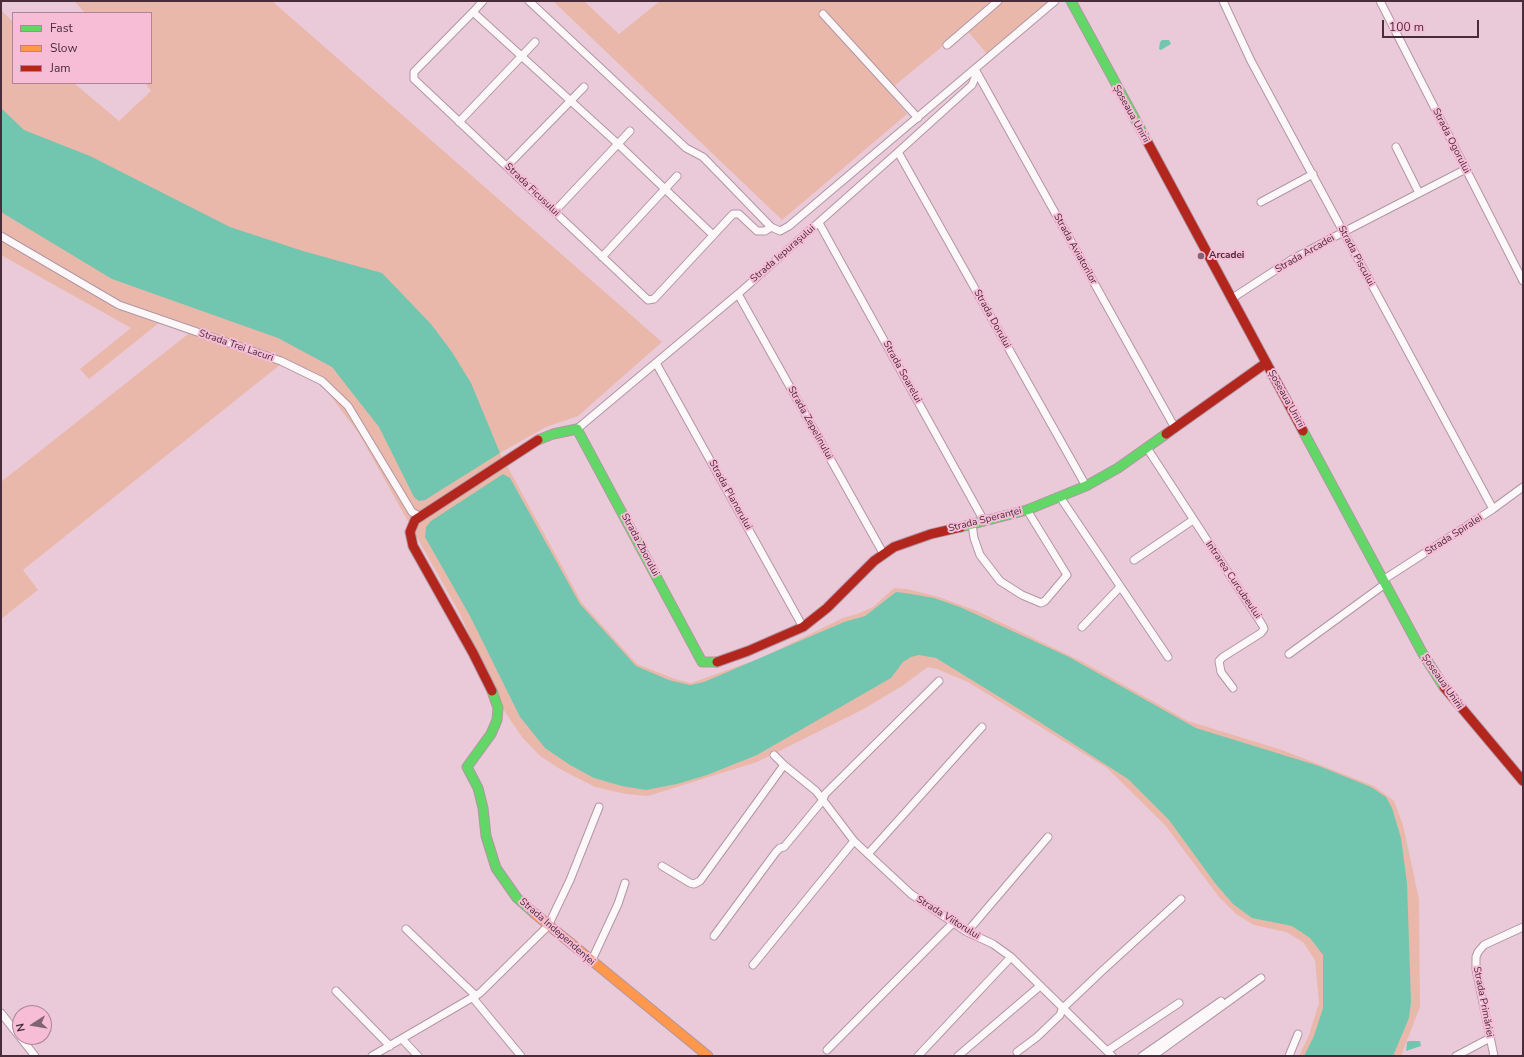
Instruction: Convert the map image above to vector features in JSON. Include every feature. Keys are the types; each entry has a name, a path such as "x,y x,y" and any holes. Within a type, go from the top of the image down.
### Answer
{"street":[{"name":"Strada Ficusului","path":"483,1 413,74 415,80 648,300 653,300 735,213 757,231 773,229"},
{"path":"528,1 686,148 703,157 773,229"},
{"path":"947,45 998,1"},
{"name":"Strada Iepurașului","path":"773,229 784,230 789,226 1055,1"},
{"name":"Șoseaua Unirii","path":"1071,1 1423,654 1441,683 1460,708 1523,781"},
{"name":"Strada Piscului","path":"1223,1 1251,61 1493,509"},
{"name":"Strada Ogorului","path":"1380,1 1523,281"},
{"path":"473,12 571,100 713,235"},
{"path":"822,14 918,118"},
{"path":"459,122 535,42"},
{"name":"Strada Iepurașului","path":"577,429 820,223 972,85 976,78 975,70"},
{"name":"Strada Aviatorilor","path":"975,70 1175,428"},
{"path":"507,166 584,87"},
{"path":"555,211 630,131"},
{"path":"1396,147 1419,193"},
{"name":"Strada Dorului","path":"898,152 1086,486"},
{"name":"Strada Arcadei","path":"1231,298 1291,260 1466,169"},
{"path":"1261,202 1313,174"},
{"path":"602,257 677,176"},
{"name":"Strada Soarelui","path":"820,223 984,521"},
{"name":"Strada Trei Lacuri","path":"1,236 119,305 281,361 322,382 348,406 412,512 419,516"},
{"name":"Strada Zepelinului","path":"738,294 883,553"},
{"name":"Strada Planorului","path":"656,363 803,627"},
{"name":"Strada Speranței","path":"702,662 709,663 724,660 803,627 828,608 883,553 906,542 1027,510 1086,486 1118,468 1266,363"},
{"path":"419,516 531,443 553,434 577,429"},
{"name":"Strada Zborului","path":"577,429 702,662"},
{"name":"Intrarea Curcubeului","path":"1147,448 1263,626 1264,629 1261,633 1219,661 1221,672 1233,688"},
{"name":"Strada Spiralei","path":"1289,654 1384,582 1493,509 1523,487"},
{"path":"1060,497 1168,657"},
{"path":"972,524 974,538 980,555 1000,581 1022,595 1041,603 1045,601 1067,575 1027,510"},
{"name":"Strada Independenței","path":"419,516 410,532 413,546 473,653 494,695 498,708 497,720 491,734 467,767 479,792 486,836 496,868 507,887 548,926 708,1056"},
{"path":"1134,560 1193,520"},
{"path":"1082,626 1120,587"},
{"path":"714,936 776,852 780,848 784,847 823,800 825,794 939,681"},
{"path":"868,854 982,727"},
{"name":"Strada Viitorului","path":"774,755 784,766 809,785 823,800 854,841 911,894 967,932 1003,950 1109,1053"},
{"path":"662,866 690,883 694,884 700,881 784,766"},
{"path":"372,1056 475,997 548,926 570,880 599,807"},
{"path":"967,932 1048,837"},
{"path":"753,965 854,841"},
{"path":"591,962 618,904 625,883"},
{"path":"1017,1052 1037,1037 1060,1015 1062,1009 1181,899"},
{"path":"827,1050 953,923"},
{"name":"Strada Primăriei","path":"1494,1056 1476,968 1476,957 1484,945 1523,927"},
{"path":"406,929 475,997 521,1056"},
{"path":"918,1056 1011,957"},
{"path":"1154,1056 1261,978"},
{"path":"958,1056 1040,986"},
{"path":"336,991 390,1046"},
{"path":"1142,1056 1221,1001"},
{"path":"1109,1053 1179,1003"},
{"path":"1,1013 35,1056"},
{"path":"1289,1056 1298,1034"},
{"path":"1456,1056 1490,1038"},
{"path":"402,1039 418,1056"}],"shaded area":[{"path":"74,1 272,1 662,342 578,416 546,427 500,453 582,603 637,664 675,679 691,683 761,658 843,618 873,607 894,588 907,589 939,597 977,611 1083,662 1188,721 1282,750 1374,786 1394,801 1403,825 1419,899 1420,1007 1401,1056 1299,1056 1309,1035 1319,1003 1315,960 1303,942 1286,932 1254,925 1236,914 1219,897 1165,825 1107,768 968,682 937,669 928,667 902,686 862,710 757,762 648,796 626,794 595,787 560,769 540,756 522,737 501,706 460,614 359,434 321,383 281,364 23,570 38,590 1,619 1,482 188,334 187,331 160,322 89,379 80,369 131,328 1,255 1,10 12,21 12,84 75,84 119,121 151,91 146,84 152,84 152,12 84,12"},
{"path":"553,1 584,1 619,34 660,1 1049,1 987,54 965,28 888,91 907,114 782,220"},
{"path":"1162,40 1169,40 1171,44 1161,50 1159,49 1160,42"},
{"path":"1,108 24,130 90,156 230,227 303,251 382,273 431,324 452,352 471,383 500,453 425,500 419,501 414,497 379,427 332,367 278,338 112,279 1,212"},
{"path":"503,474 510,478 580,604 636,666 669,680 690,685 704,682 844,622 865,616 896,592 905,593 934,598 960,607 1069,657 1196,728 1319,766 1371,787 1386,797 1392,808 1401,838 1407,883 1411,1002 1409,1018 1393,1056 1304,1056 1314,1036 1323,1008 1323,955 1310,938 1292,926 1252,918 1233,904 1215,883 1169,820 1128,779 936,658 919,655 911,657 903,662 891,678 757,755 707,775 677,784 646,790 622,786 594,778 570,765 545,748 520,717 470,616 425,537 426,527 431,521"},
{"path":"1420,1041 1421,1046 1406,1051 1407,1042"}],"traffic: fast":[{"path":"1071,1 1147,141"},
{"path":"538,440 553,434 577,429 702,662 717,662"},
{"path":"1303,431 1423,654 1444,687"},
{"path":"961,527 1027,510 1086,486 1118,468 1166,434"},
{"path":"492,691 498,708 497,720 491,734 467,767 478,788 483,808 486,836 496,868 517,898 534,913"}],"traffic: slow":[{"path":"534,913 708,1056"}],"traffic: jam":[{"path":"1147,141 1303,431"},
{"path":"1166,434 1266,363"},
{"path":"492,691 473,653 413,546 410,532 415,520 538,440"},
{"path":"717,662 748,651 803,627 827,608 874,561 894,547 931,534 961,527"},
{"path":"1444,687 1523,781"}],"place":[{"name":"Arcadei","path":"1201,256"}]}
